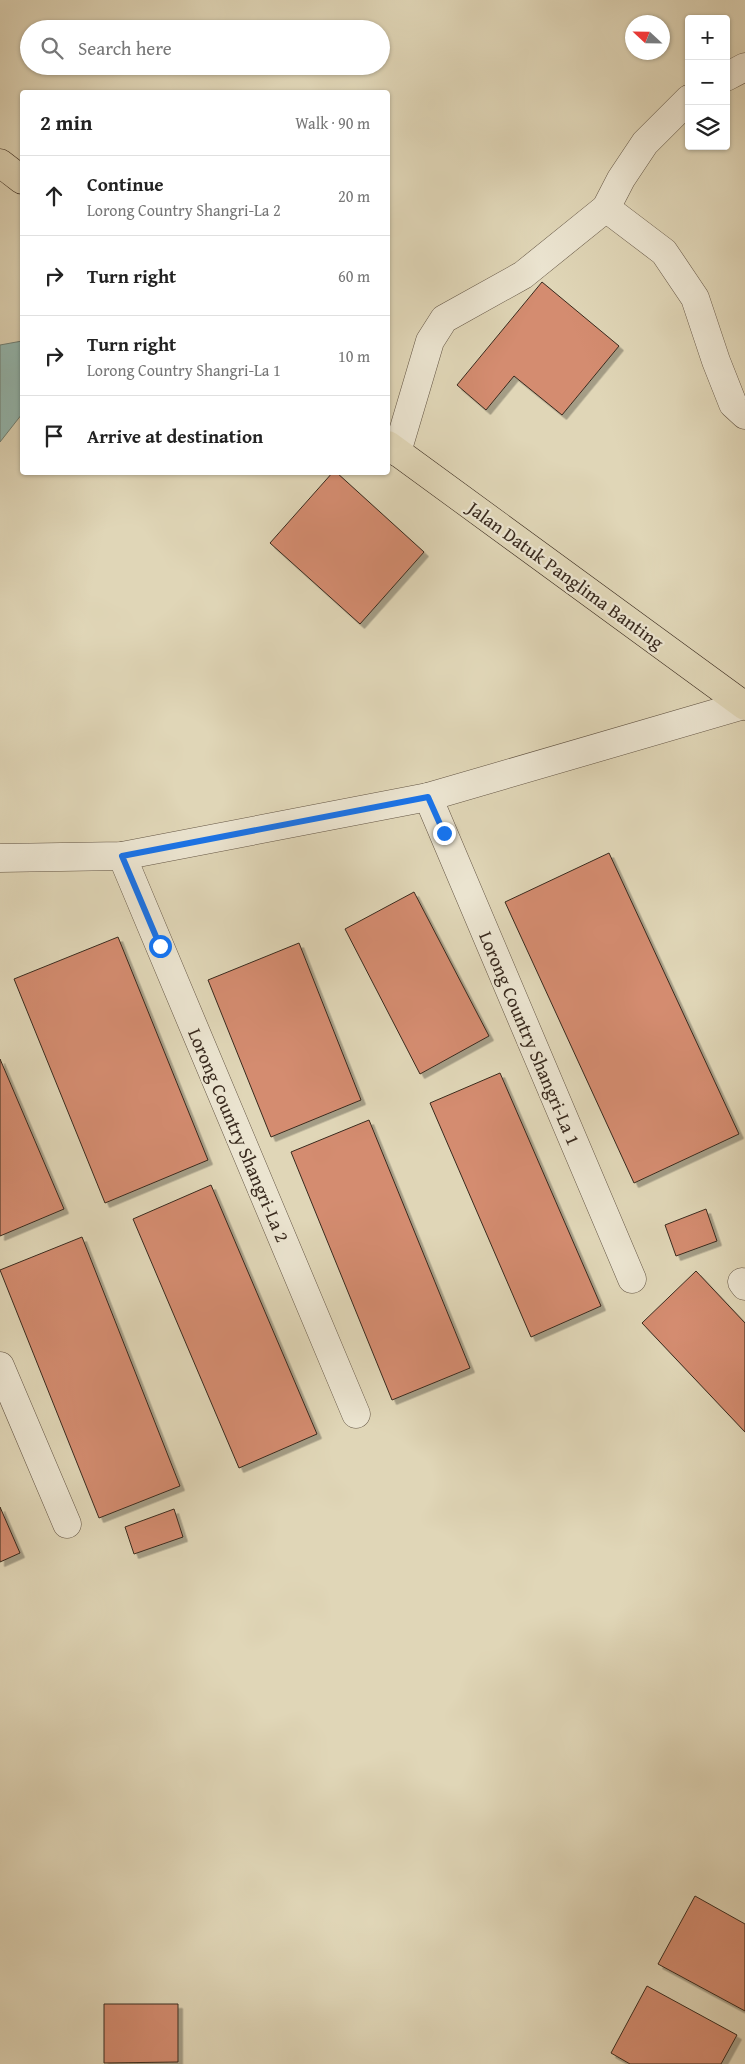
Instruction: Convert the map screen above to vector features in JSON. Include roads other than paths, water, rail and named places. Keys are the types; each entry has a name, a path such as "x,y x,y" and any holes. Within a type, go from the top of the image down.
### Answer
{"main road":[{"path":"0,163 20,178"},
{"name":"Jalan Datuk Panglima Banting","path":"392,449 745,705"}],"street":[{"path":"730,75 745,67"},
{"path":"392,449 430,341 444,319 523,275 606,208 621,179 645,143 685,103"},
{"path":"606,208 664,252 695,298 733,404 745,415"},
{"path":"0,858 122,856 428,797 745,705"},
{"name":"Lorong Country Shangri-La 1","path":"428,797 632,1280"},
{"name":"Lorong Country Shangri-La 2","path":"122,856 356,1414"},
{"path":"0,1366 67,1524"}],"water":[{"path":"20,341 20,417 0,442 0,345"}]}
